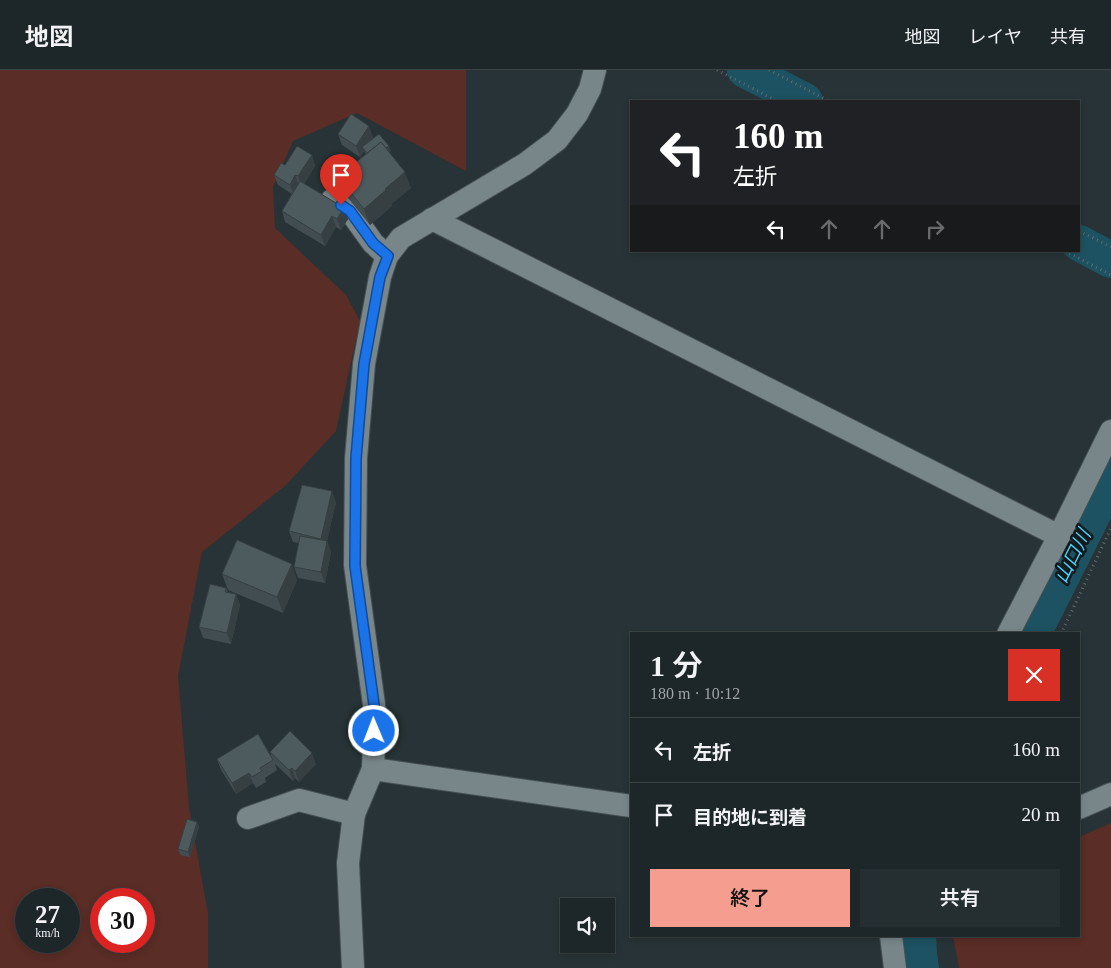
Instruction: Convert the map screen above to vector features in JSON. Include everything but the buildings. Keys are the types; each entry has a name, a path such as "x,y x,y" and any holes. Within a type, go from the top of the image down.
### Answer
{"street":[{"path":"353,968 348,863 354,814 373,770 375,712 355,566 356,458 364,364 380,277 388,256 401,238 525,164 557,140 576,114 590,89 595,70"},
{"path":"332,200 350,211 373,243 388,256"},
{"path":"432,220 1059,536"},
{"path":"1009,632 1111,430"},
{"path":"373,770 630,806"},
{"path":"1080,808 1111,794"},
{"path":"248,818 299,800 354,814"},
{"path":"891,937 896,968"}],"path":[{"path":"717,70 775,100"},
{"path":"769,70 827,100"},
{"path":"1080,232 1111,247"},
{"path":"1067,252 1111,275"},
{"path":"1062,632 1111,528"}],"shaded area":[{"path":"0,70 466,70 466,171 357,113 293,141 273,187 275,228 346,295 360,321 336,431 285,486 202,552 178,676 189,807 208,914 208,968 0,968"},
{"path":"1111,823 1111,968 959,968 953,937 1080,937 1080,837"}],"waterway":[{"path":"745,70 803,100"},
{"path":"1080,244 1111,260"},
{"name":"山口川","path":"1034,632 1111,478"},
{"name":"山口川","path":"918,937 921,968"}],"route":[{"path":"341,205 350,211 373,243 388,256 380,277 364,364 356,458 355,566 375,712 374,731"}]}
